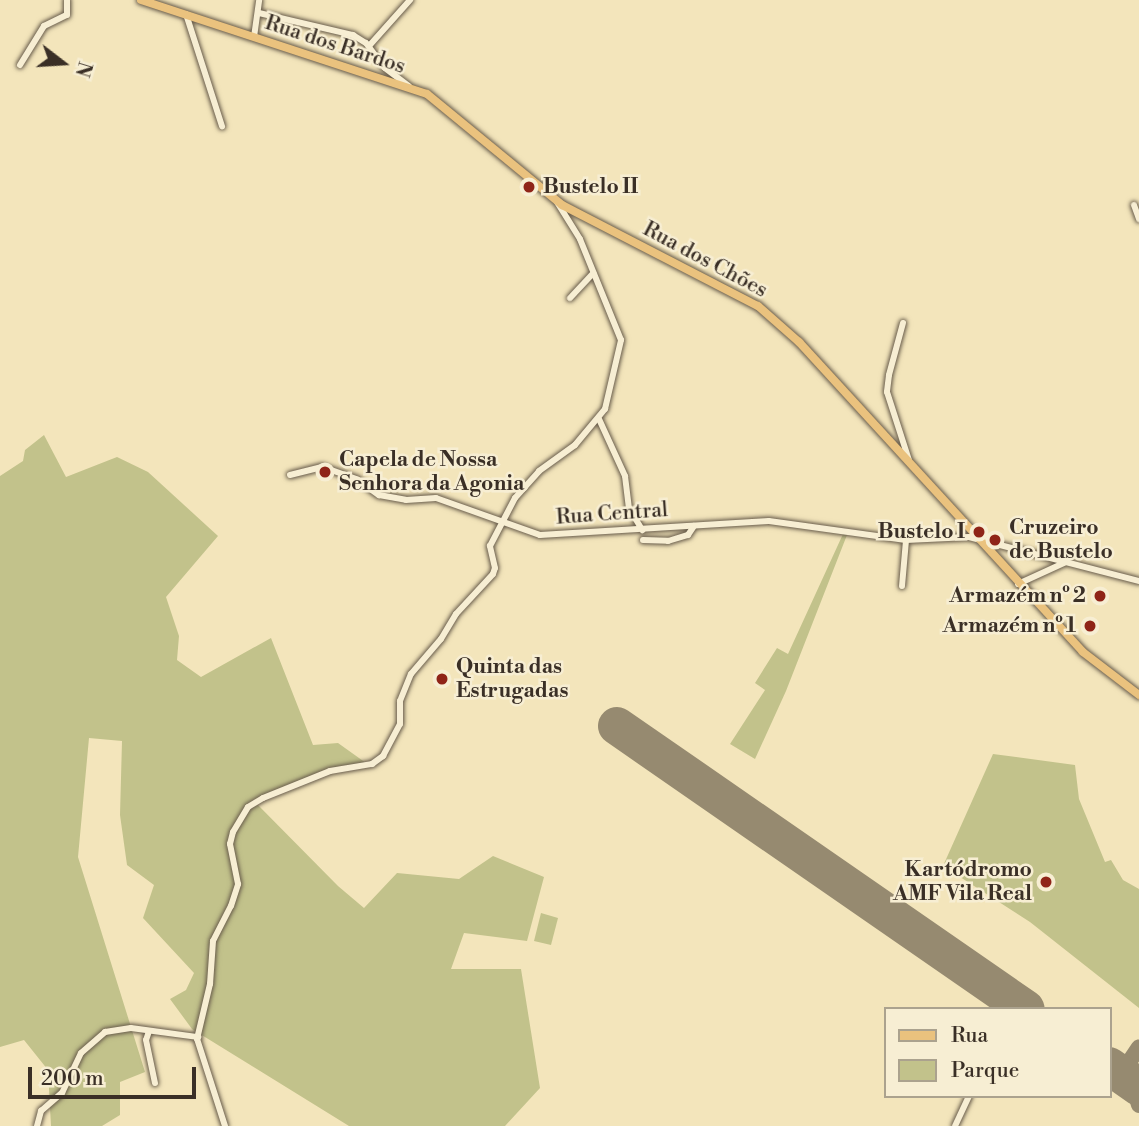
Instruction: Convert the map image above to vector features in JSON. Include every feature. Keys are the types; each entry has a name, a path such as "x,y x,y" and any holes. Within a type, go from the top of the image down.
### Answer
{"main road":[{"name":"Rua dos Bardos","path":"141,0 413,89 430,96 464,125"},
{"name":"Rua dos Chões","path":"464,125 557,202 766,312 799,342 1018,584 1087,655 1139,695"}],"street":[{"path":"20,65 44,26 68,15 67,0"},
{"path":"254,37 259,0"},
{"path":"369,46 410,0"},
{"path":"259,13 338,29 369,46 385,68 413,89"},
{"path":"186,14 222,126"},
{"path":"225,1126 198,1051 198,1037 211,981 213,941 232,906 238,884 231,837 246,810 256,801 330,771 372,764 383,756 400,724 400,701 411,674 441,639 456,614 492,576 495,568 490,546 518,495 537,473 569,450 599,419 607,401 622,342 580,239 557,202"},
{"path":"1133,205 1139,219"},
{"path":"570,298 593,272"},
{"path":"903,323 889,375 888,396 910,464"},
{"path":"599,419 625,476 629,508 642,530"},
{"name":"Rua Central","path":"290,475 323,467 358,480 379,495 406,500 436,498 502,523 549,536 769,521 906,540 951,537 978,539 1139,581"},
{"path":"951,537 960,533 965,525"},
{"path":"643,540 668,541 688,535 694,526"},
{"path":"902,586 906,540"},
{"path":"1018,584 1067,563"},
{"path":"1032,598 1034,585 1041,574"},
{"path":"37,1126 39,1113 61,1096 79,1056 108,1031 122,1028 198,1037"},
{"path":"149,1031 146,1042 155,1083"},
{"path":"955,1126 968,1098"}],"green space":[{"path":"44,435 66,477 117,457 148,472 218,536 166,597 179,636 177,660 201,677 271,638 313,745 338,743 366,763 340,766 253,800 338,886 364,908 397,873 459,879 493,856 544,877 527,941 464,933 451,969 521,969 540,1088 505,1126 349,1126 192,1029 170,999 186,990 194,973 143,918 154,885 127,865 120,815 122,741 89,738 78,857 145,1072 120,1082 120,1115 102,1126 51,1126 48,1070 24,1040 0,1047 0,476 23,461 25,450"},
{"path":"843,534 847,535 786,691 755,759 730,744 765,690 755,683 777,648 788,654"},
{"name":"Kartódromo AMF Vila Real","path":"993,754 1075,765 1079,799 1105,862 1111,860 1123,880 1139,889 1139,1008 1030,922 943,866"},
{"path":"541,913 558,918 551,945 534,941"}],"taxiway":[{"path":"1121,1074 1139,1047"},
{"path":"1132,1082 1139,1105"}],"runway":[{"path":"617,726 1023,1007"},
{"path":"1111,1067 1139,1087"}],"place":[{"name":"Bustelo II","path":"529,187"},
{"name":"Capela de Nossa Senhora da Agonia","path":"325,472"},
{"name":"Bustelo I","path":"979,532"},
{"name":"Cruzeiro de Bustelo","path":"995,540"},
{"name":"Armazém nº 2","path":"1100,596"},
{"name":"Armazém nº 1","path":"1090,626"},
{"name":"Quinta das Estrugadas","path":"442,679"},
{"name":"Kartódromo AMF Vila Real","path":"1046,882"}]}
